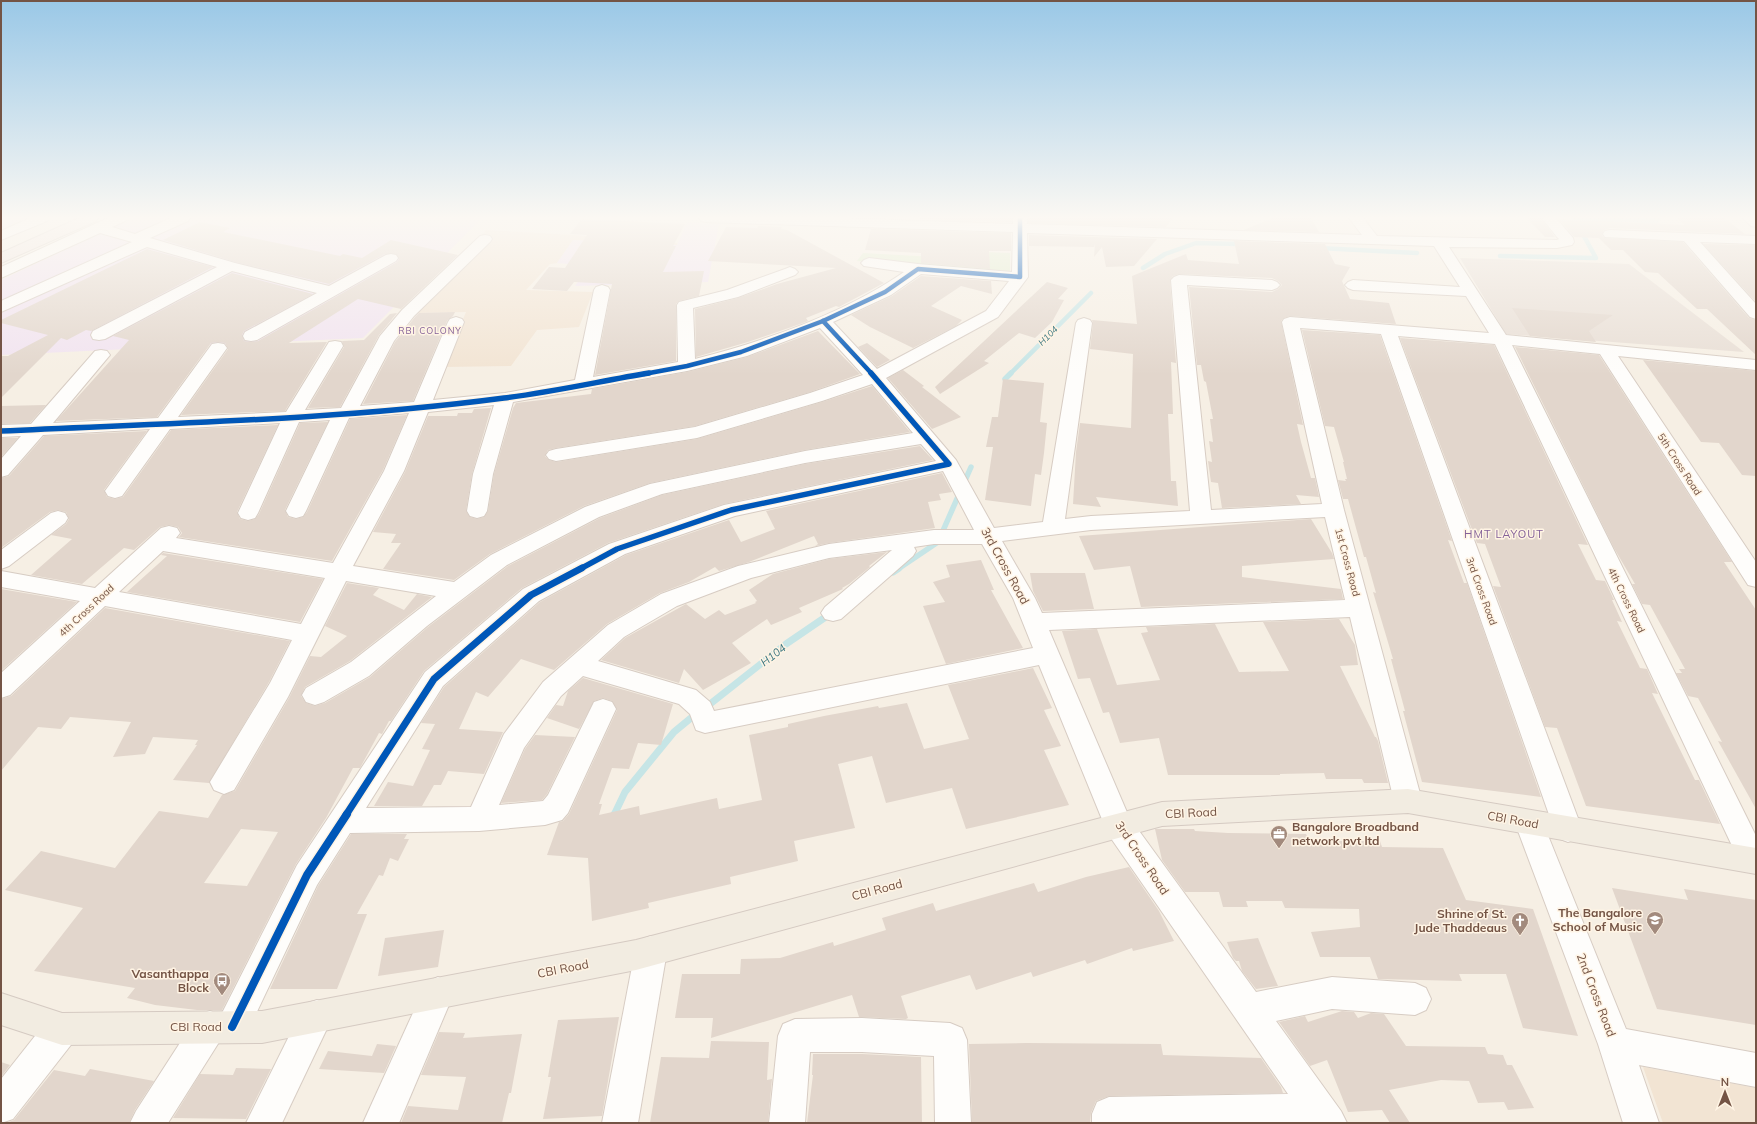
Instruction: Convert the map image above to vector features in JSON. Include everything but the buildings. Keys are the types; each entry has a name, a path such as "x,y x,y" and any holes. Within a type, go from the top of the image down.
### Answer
{"main road":[{"name":"CBI Road","path":"1,1009 62,1029 262,1027 587,965 651,951 1162,814 1408,801 1754,861"}],"street":[{"path":"1,307 77,270"},
{"path":"99,335 222,270"},
{"path":"248,270 330,291"},
{"path":"251,336 368,270"},
{"path":"296,511 344,413 391,335 408,314 453,270"},
{"path":"1,432 292,417 420,407 505,398 687,366 741,352 823,321 885,292 917,270"},
{"path":"925,270 1020,277"},
{"path":"556,455 697,432 816,397 874,378 992,314 1020,277 1020,270"},
{"name":"4th Cross Road","path":"1457,270 1501,339 1754,861"},
{"path":"1718,270 1756,314"},
{"path":"687,366 686,297 732,294 790,272"},
{"path":"1201,516 1179,280 1272,285"},
{"path":"1353,284 1470,292"},
{"path":"583,384 602,290"},
{"name":"3rd Cross Road","path":"823,321 926,437 953,470 970,502 983,536 1024,598 1118,826 1325,1117"},
{"path":"224,782 279,690 339,572 394,471 456,322"},
{"name":"1st Cross Road","path":"1388,330 1290,322 1334,510 1408,801"},
{"path":"1053,527 1084,323"},
{"path":"1388,330 1501,339 1756,365"},
{"name":"3rd Cross Road","path":"1388,330 1568,829"},
{"path":"248,513 292,417 335,346"},
{"path":"115,491 218,348"},
{"name":"5th Cross Road","path":"1605,349 1756,579"},
{"path":"1,471 101,355"},
{"path":"477,511 483,474 505,398"},
{"path":"315,695 360,669 457,591 499,560 592,512 657,489 805,457 926,437"},
{"path":"148,1123 221,1027 307,875 434,679 531,595 617,549 731,510 953,470"},
{"path":"479,819 513,742 552,689 616,631 670,600 746,572 829,551 904,540 934,537 983,536 1091,523 1334,510"},
{"path":"1,561 58,518"},
{"name":"4th Cross Road","path":"1,688 165,537 339,572"},
{"path":"833,613 906,551 904,540"},
{"path":"339,572 457,591"},
{"path":"1,579 308,634"},
{"path":"1034,622 1360,608"},
{"path":"578,665 687,698 703,715 705,723 1047,654"},
{"path":"342,821 479,819 552,811 558,804 603,709"},
{"name":"2nd Cross Road","path":"1529,823 1615,1044 1641,1123"},
{"path":"620,1123 651,951"},
{"path":"381,1123 438,993"},
{"path":"1249,1010 1332,993 1415,999"},
{"path":"264,1123 317,1016"},
{"path":"1,1107 62,1029"},
{"path":"787,1123 795,1036 862,1035 950,1040 953,1123"},
{"path":"1615,1044 1756,1070"},
{"path":"1110,1123 1109,1114 1325,1117"}],"shaded area":[{"path":"21,270 430,270 363,338 1,355 1,280"},
{"path":"452,270 544,270 526,290 593,292 579,327 537,330 511,366 443,367 466,312 416,313"},
{"path":"586,270 710,270 708,282 575,286"},
{"path":"1468,270 1637,270 1744,352 1506,334"},
{"path":"1643,1067 1756,1088 1756,1123 1663,1123"}],"green space":[{"path":"978,270 1010,270 1010,273"}],"waterway":[{"name":"H104","path":"1005,379 1091,293"},
{"name":"H104","path":"898,569 938,542 971,467"},
{"name":"H104","path":"893,572 899,568"},
{"name":"H104","path":"705,708 786,644 830,614"},
{"name":"H104","path":"614,815 625,792 674,732 697,713"}],"cycle path":[{"path":"1,431 292,417 420,407 505,398 687,366 741,352 823,321 885,292 916,270"},
{"path":"937,270 1020,277 1020,270"},
{"path":"232,1027 307,875 434,679 531,595 617,549 731,510 949,464 875,377 823,321"}],"place":[{"name":"Bangalore Broadband network pvt ltd","path":"1279,849"},
{"name":"The Bangalore School of Music","path":"1655,935"},
{"name":"Shrine of St. Jude Thaddeaus","path":"1520,936"},
{"name":"Vasanthappa Block","path":"222,996"}],"district":[{"name":"RBI COLONY","path":"430,331"},
{"name":"HMT LAYOUT","path":"1504,534"}]}
